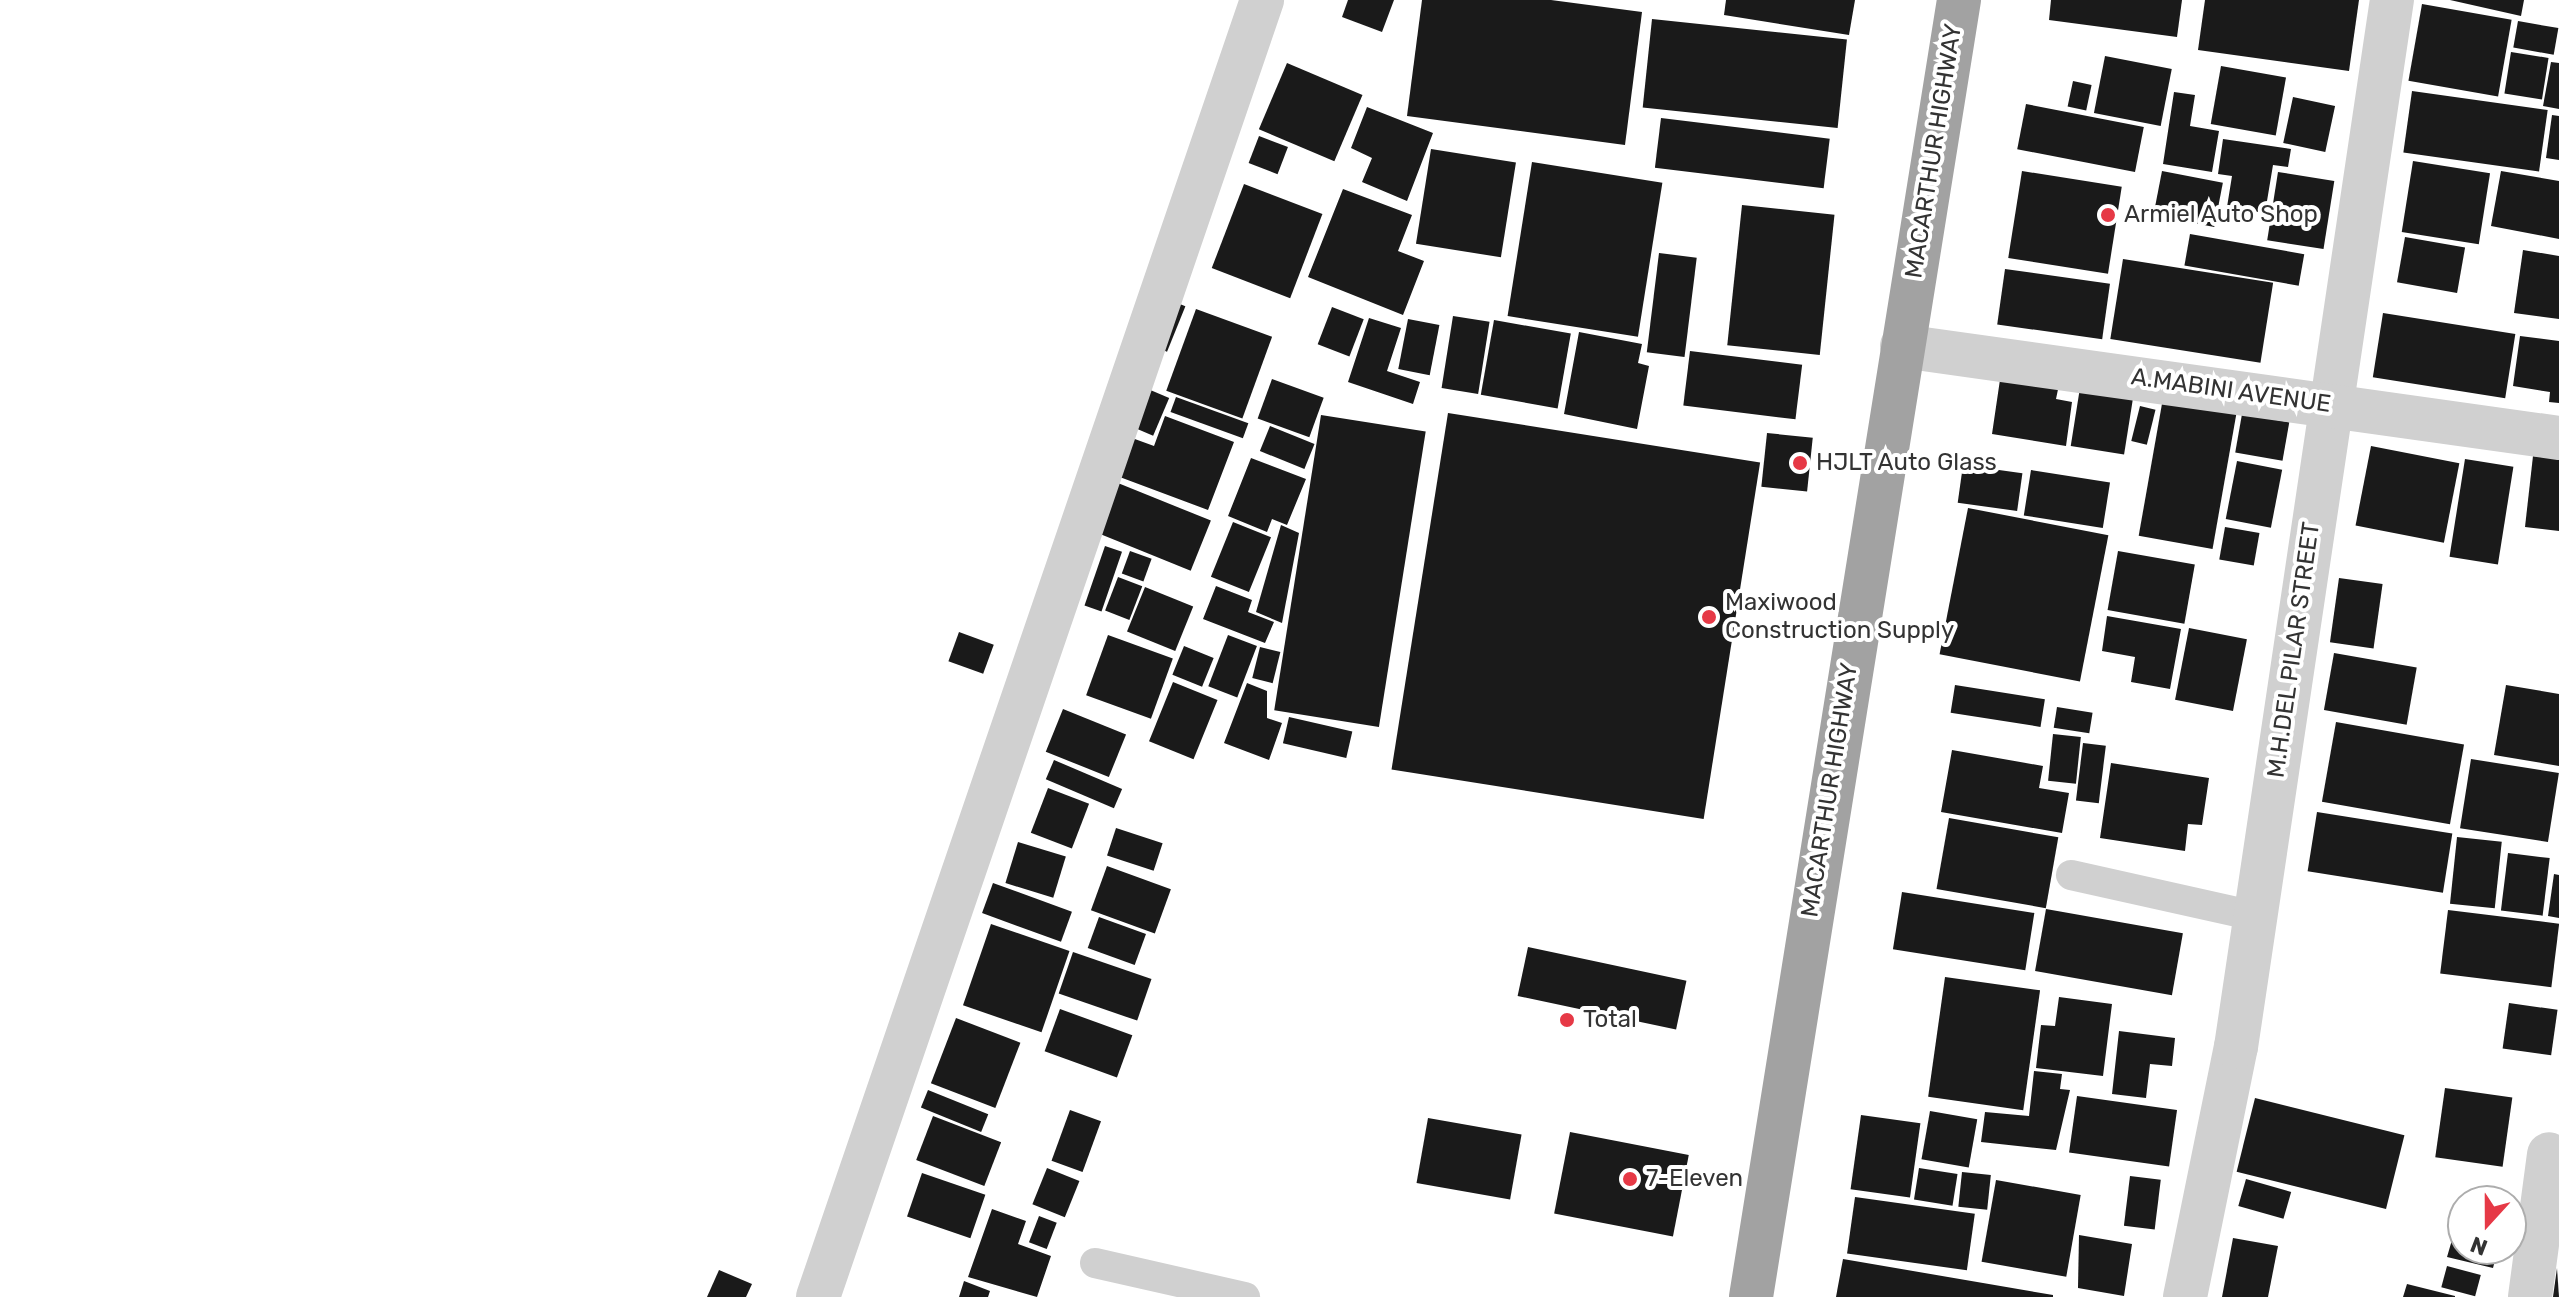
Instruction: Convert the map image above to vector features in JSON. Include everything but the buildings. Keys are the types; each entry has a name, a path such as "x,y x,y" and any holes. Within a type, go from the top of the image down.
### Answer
{"highway":[{"name":"MACARTHUR HIGHWAY","path":"1751,1297 1959,0"}],"street":[{"path":"818,1297 1262,0"},
{"name":"M.H.DEL PILAR STREET","path":"2185,1297 2255,916 2392,0"},
{"name":"A.MABINI AVENUE","path":"1902,346 2559,438"},
{"path":"2530,1297 2549,1154"}],"lane":[{"path":"2071,875 2255,916"},
{"path":"1095,1263 1245,1297"}],"place":[{"name":"Armiel Auto Shop","path":"2108,215"},
{"name":"HJLT Auto Glass","path":"1800,463"},
{"name":"Maxiwood Construction Supply","path":"1709,617"},
{"name":"Total","path":"1567,1020"},
{"name":"7-Eleven","path":"1630,1179"}]}
